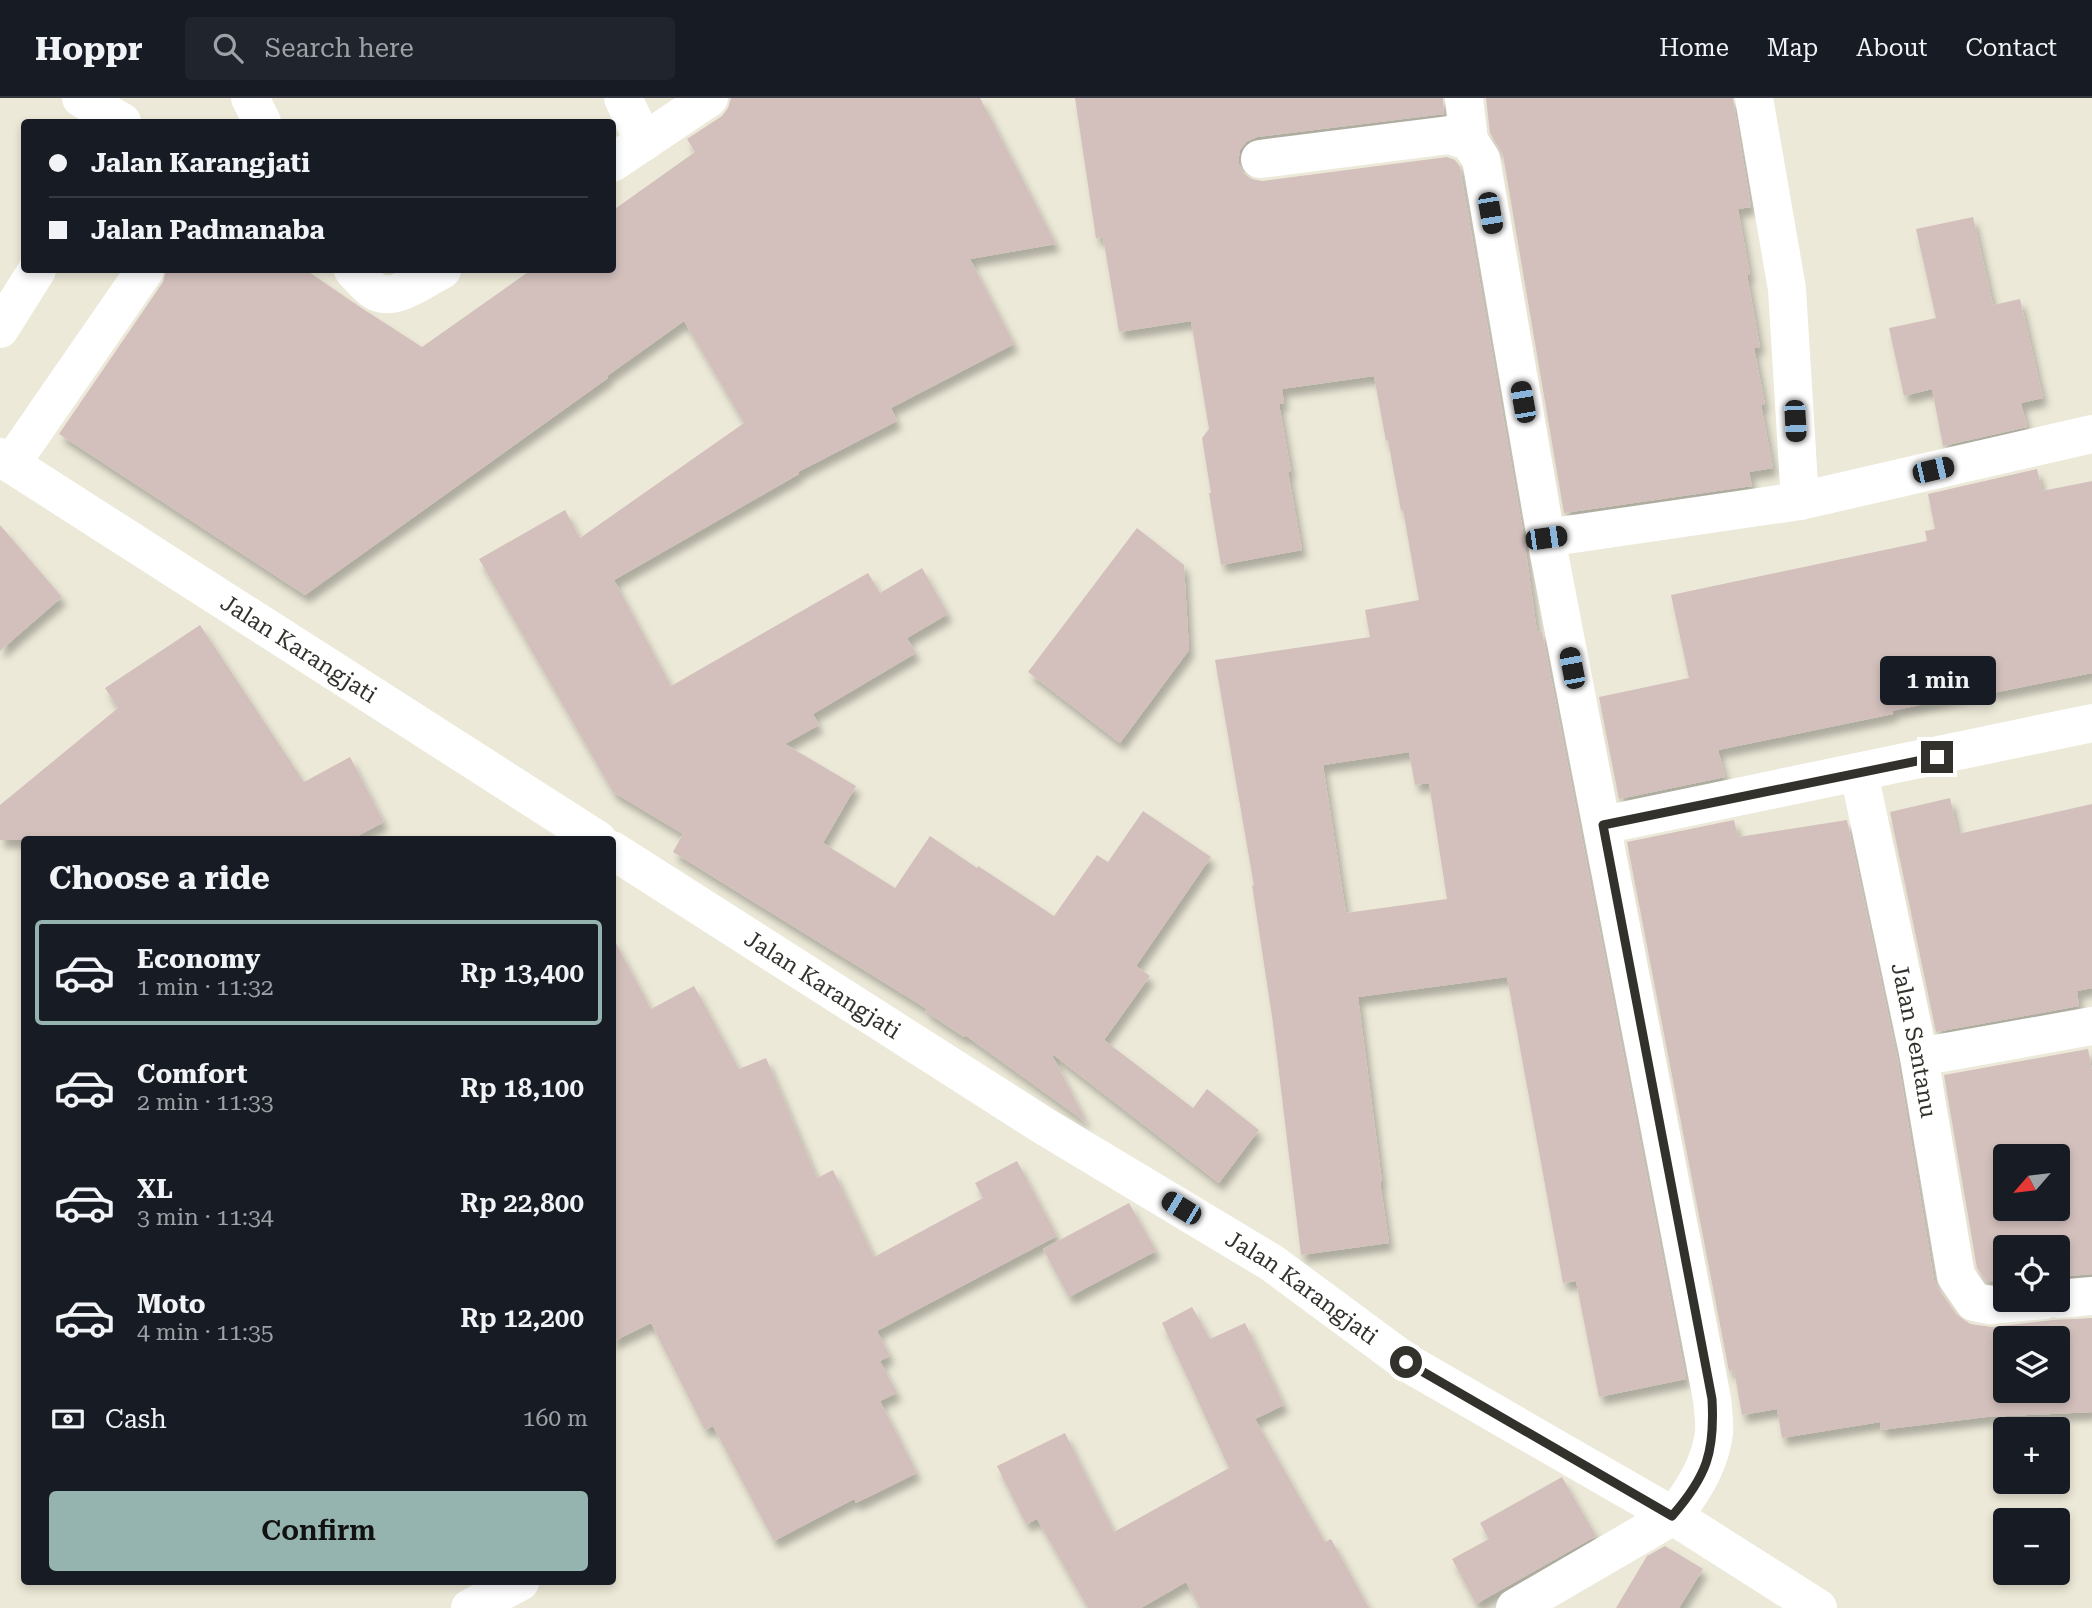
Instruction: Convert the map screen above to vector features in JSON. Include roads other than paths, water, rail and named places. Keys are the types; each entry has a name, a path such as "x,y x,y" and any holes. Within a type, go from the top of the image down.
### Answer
{"street":[{"path":"81,98 117,119"},
{"path":"250,98 260,119"},
{"path":"622,98 644,142"},
{"path":"616,160 709,98"},
{"path":"1464,98 1469,141 1481,159 1546,538 1712,1399 1714,1431 1707,1464 1690,1495 1672,1516 1515,1608"},
{"path":"1754,98 1787,289 1800,500"},
{"path":"1261,159 1449,135 1469,141"},
{"path":"0,329 35,273"},
{"path":"6,460 143,273"},
{"path":"356,273 371,289 382,295 396,293 436,273"},
{"path":"1546,538 1800,500 2092,434"},
{"name":"Jalan Karangjati","path":"6,460 592,836"},
{"path":"1603,825 2092,723"},
{"name":"Jalan Sentanu","path":"1859,773 1919,1057 1956,1276 1974,1303 1993,1305"},
{"name":"Jalan Karangjati","path":"616,853 1044,1126 1272,1263 1406,1362 1672,1516 1818,1608"},
{"path":"1919,1057 2092,1026"},
{"path":"2070,1298 2092,1296"},
{"path":"470,1608 514,1585"}]}
